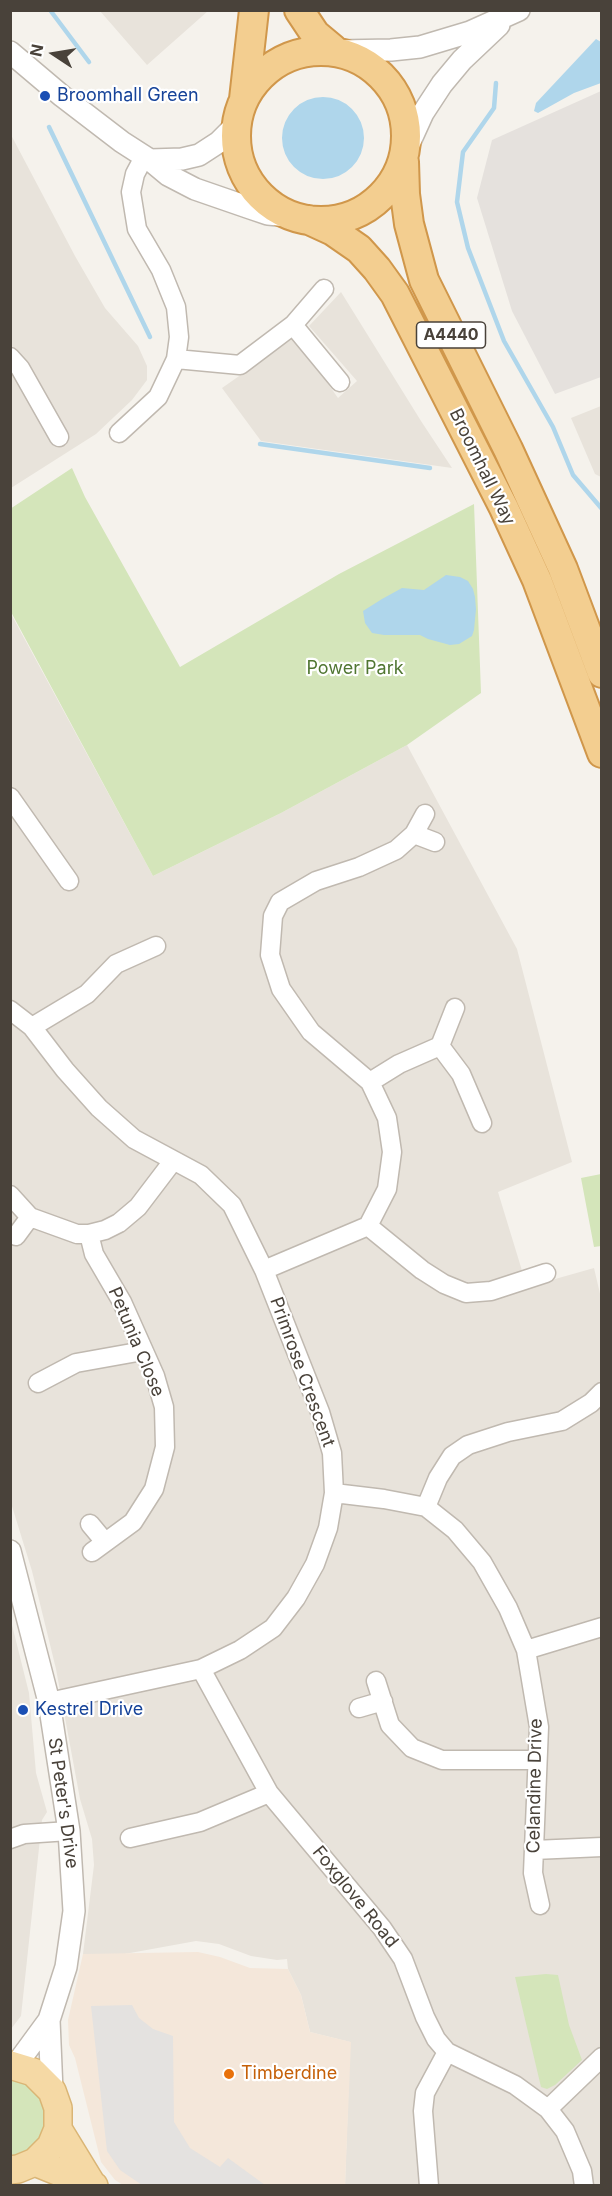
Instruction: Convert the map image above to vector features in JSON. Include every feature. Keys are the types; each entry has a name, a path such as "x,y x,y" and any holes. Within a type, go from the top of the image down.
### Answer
{"highway":[{"path":"254,10 235,139 242,170 252,188 266,202 299,218 347,215 374,202 388,189 406,154 407,124 390,87 357,59 336,50 315,34 299,10"},
{"path":"240,114 258,81 273,67 311,50 336,50"},
{"name":"Broomhall Way","path":"406,154 405,194 409,224 424,280 508,449 563,569 602,674"},
{"name":"Broomhall Way","path":"299,218 333,231 359,249 395,294 504,508 537,580 602,753"}],"main road":[{"path":"13,2065 33,2072 52,2091 58,2108 58,2129 51,2146 23,2166"},
{"path":"58,2129 92,2184"},
{"path":"23,2166 92,2184"}],"street":[{"path":"336,50 391,50 420,47 470,32 514,13"},
{"path":"406,154 423,113 442,84 462,60 514,13"},
{"path":"10,52 62,96 168,175 195,189 268,214 299,218"},
{"path":"147,158 182,159 199,155 219,142 240,114"},
{"path":"119,433 158,397 176,359 179,337 176,307 161,270 137,229 131,192 135,174 147,158"},
{"path":"176,359 240,365 294,325 324,289"},
{"path":"294,325 340,382"},
{"path":"10,357 21,368 59,437"},
{"path":"10,797 69,881"},
{"path":"264,1270 368,1226 387,1189 392,1152 387,1118 370,1082 312,1032 281,989 270,955 273,916 280,902 286,897 316,881 359,867 396,850 414,834 425,814"},
{"path":"414,834 435,842"},
{"path":"32,1027 87,994 116,964 156,946"},
{"path":"370,1082 399,1064 440,1046 455,1008"},
{"name":"Primrose Crescent","path":"10,1010 32,1027 65,1070 99,1108 134,1139 201,1175 232,1205 264,1270 320,1412 332,1453 334,1493 328,1527 315,1564 296,1598 273,1628 240,1650 201,1669 49,1702"},
{"path":"440,1046 462,1074 482,1123"},
{"path":"10,1195 30,1217 77,1234 89,1234 119,1223 138,1207 173,1161"},
{"path":"16,1236 30,1217"},
{"path":"368,1226 422,1270 444,1284 466,1293 491,1292 546,1274"},
{"name":"Petunia Close","path":"89,1234 94,1254 122,1302 155,1376 164,1407 165,1447 153,1489 133,1522 98,1547 90,1524"},
{"path":"38,1383 76,1363 143,1351"},
{"path":"426,1507 438,1478 452,1455 468,1445 489,1436 562,1421 598,1402"},
{"name":"Celandine Drive","path":"334,1493 426,1507 455,1530 482,1562 508,1608 526,1650 539,1727 533,1873 540,1905"},
{"name":"St Peter's Drive","path":"11,1554 49,1702 69,1831 74,1911 66,1967 49,2020 52,2091"},
{"path":"526,1650 602,1627"},
{"name":"Foxglove Road","path":"201,1669 269,1793 404,1959 425,2018 436,2039 447,2052 515,2085 548,2109 565,2131 582,2171 584,2186"},
{"path":"376,1681 390,1725 412,1748 426,1755 442,1760 537,1760"},
{"path":"359,1708 383,1701"},
{"path":"130,1838 200,1821 269,1793"},
{"path":"10,1839 24,1834 69,1831"},
{"path":"534,1850 602,1847"},
{"name":"St Peter's Drive","path":"13,2065 49,2020"},
{"path":"429,2186 423,2110 425,2093 447,2052"},
{"path":"548,2109 602,2057"}],"shaded area":[{"path":"100,11 208,11 147,65"},
{"path":"601,91 601,377 555,394 512,311 477,198 492,140"},
{"path":"10,133 105,308 138,346 147,366 147,380 132,400 96,434 11,488"},
{"path":"341,292 452,468 261,441 222,388 295,337 338,398 357,381 309,326"},
{"path":"601,406 601,477 595,474 571,418"},
{"path":"10,612 153,876 281,813 407,745 517,949 572,1162 498,1192 527,1287 594,1268 601,1298 601,2185 345,2185 350,2042 310,2032 301,1995 288,1969 287,1959 277,1960 251,1956 219,1944 196,1941 119,1955 83,1954 94,1865 92,1839 80,1799 56,1669 32,1571 11,1503"},
{"path":"10,1617 29,1693 36,1773 47,1812 42,1820 21,2016 11,2029"},
{"path":"198,1952 250,1968 288,1969 301,1995 310,2032 351,2042 345,2185 123,2185 115,2180 101,2162 75,2058 69,2045 68,2020 83,1954"},
{"path":"132,2005 139,2018 153,2029 173,2036 174,2122 190,2148 220,2167 228,2158 265,2185 142,2185 120,2170 107,2151 91,2006"}],"green space":[{"name":"Power Park","path":"72,468 85,497 180,667 339,574 474,504 481,693 407,745 281,813 153,876 11,612 10,509"},
{"path":"601,1174 601,1246 594,1247 581,1178"},
{"path":"558,1975 569,2025 582,2060 555,2085 547,2089 541,2087 515,1977"},
{"path":"11,2076 18,2077 40,2093 47,2120 43,2133 35,2145 24,2153 11,2157"}],"water":[{"path":"596,39 601,42 601,83 574,93 538,113 534,111 536,103"},
{"path":"315,97 331,97 346,104 357,115 364,130 361,154 352,167 331,179 315,179 300,172 289,161 282,146 282,130 289,115 300,104"},
{"path":"446,575 468,581 475,597 476,609 472,636 459,644 450,645 420,635 372,633 365,623 363,611 382,599 402,588 424,590"}],"waterway":[{"path":"50,10 89,62"},
{"path":"496,83 494,108 463,152 457,202 468,248 504,341 553,427 573,475 602,509"},
{"path":"49,127 150,337"},
{"path":"260,444 430,468"}],"place":[{"name":"Broomhall Green","path":"45,96"},
{"name":"Kestrel Drive","path":"23,1710"},
{"name":"Timberdine","path":"229,2074"}]}
